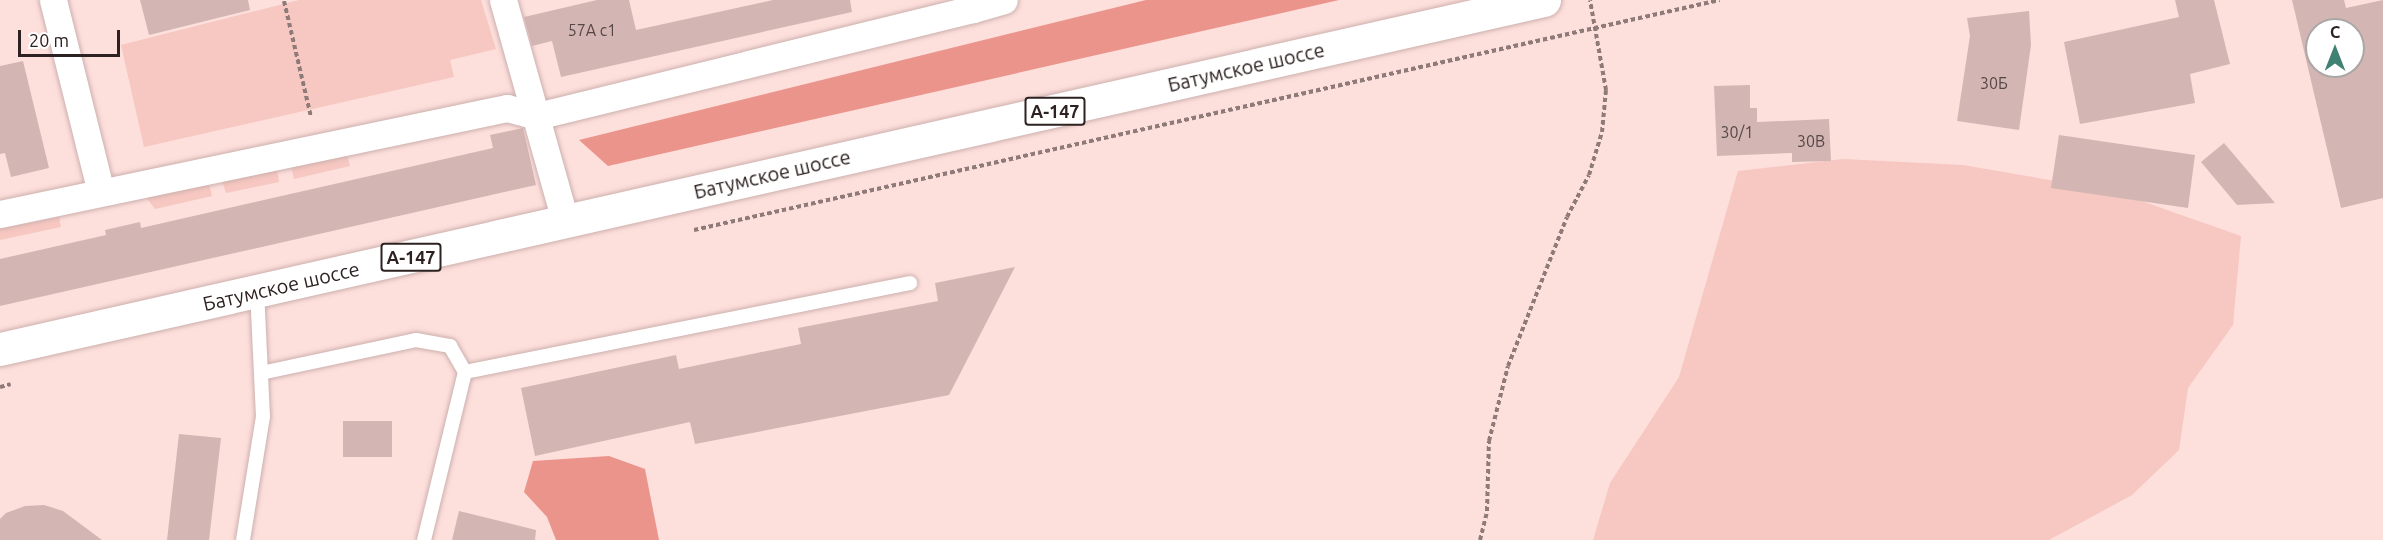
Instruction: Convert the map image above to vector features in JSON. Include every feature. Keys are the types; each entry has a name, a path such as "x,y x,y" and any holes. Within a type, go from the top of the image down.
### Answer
{"highway":[{"name":"Батумское шоссе","path":"0,349 1544,0"}],"street":[{"path":"53,0 101,192"},
{"path":"503,0 565,221"},
{"path":"0,214 507,108 537,116 972,4 1004,0"}],"lane":[{"path":"465,372 910,283"},
{"path":"243,540 263,417 257,292"},
{"path":"261,373 416,340 450,346 465,372 424,540"}],"path":[{"path":"1480,540 1487,511 1489,441 1508,366 1567,217 1589,175 1602,132 1606,90 1590,0"},
{"path":"689,231 1720,0"},
{"path":"284,1 311,118"},
{"path":"0,387 22,381"}],"shaded area":[{"path":"299,0 481,0 496,49 450,60 454,77 144,147 121,45"},
{"path":"1146,0 1339,0 608,166 579,140"},
{"path":"347,155 350,166 294,179 291,166"},
{"path":"1843,159 1963,165 2113,191 2241,236 2233,325 2188,388 2179,450 2132,495 2049,540 1593,540 1610,483 1679,377 1738,171"},
{"path":"277,169 279,182 226,193 222,181"},
{"path":"209,184 212,196 155,209 146,197"},
{"path":"59,217 61,227 0,240 0,229"},
{"path":"609,456 645,469 659,540 556,540 547,517 524,492 533,461"}],"building":[{"path":"140,0 248,0 250,10 149,35"},
{"path":"597,0 629,0 636,30 773,0 850,0 852,12 561,77 552,41 532,46 524,17"},
{"path":"2175,0 2214,0 2230,64 2190,74 2195,103 2080,124 2064,42 2179,17"},
{"path":"2292,0 2344,0 2346,8 2383,0 2383,198 2341,208 2310,78 2365,78 2365,18 2305,18 2305,55"},
{"path":"2029,11 2031,45 2019,130 1957,121 1970,36 1967,18"},
{"path":"23,61 49,168 11,177 5,153 0,154 0,66"},
{"path":"1750,85 1750,108 1757,108 1757,122 1829,119 1831,161 1792,162 1792,153 1717,156 1714,86"},
{"path":"523,128 536,185 0,306 0,259 106,235 105,230 140,222 141,228 493,148 490,135"},
{"path":"2059,135 2195,155 2188,208 2051,188"},
{"path":"2224,143 2275,203 2237,205 2201,162"},
{"path":"1015,267 949,395 695,444 690,422 535,456 521,388 676,355 679,369 801,344 798,328 938,301 935,283"},
{"path":"343,421 392,421 392,457 343,457"},
{"path":"179,434 221,438 209,540 167,540"},
{"path":"44,505 63,511 102,540 0,540 0,519 6,513 25,506"},
{"path":"459,511 536,530 535,540 452,540"}]}
